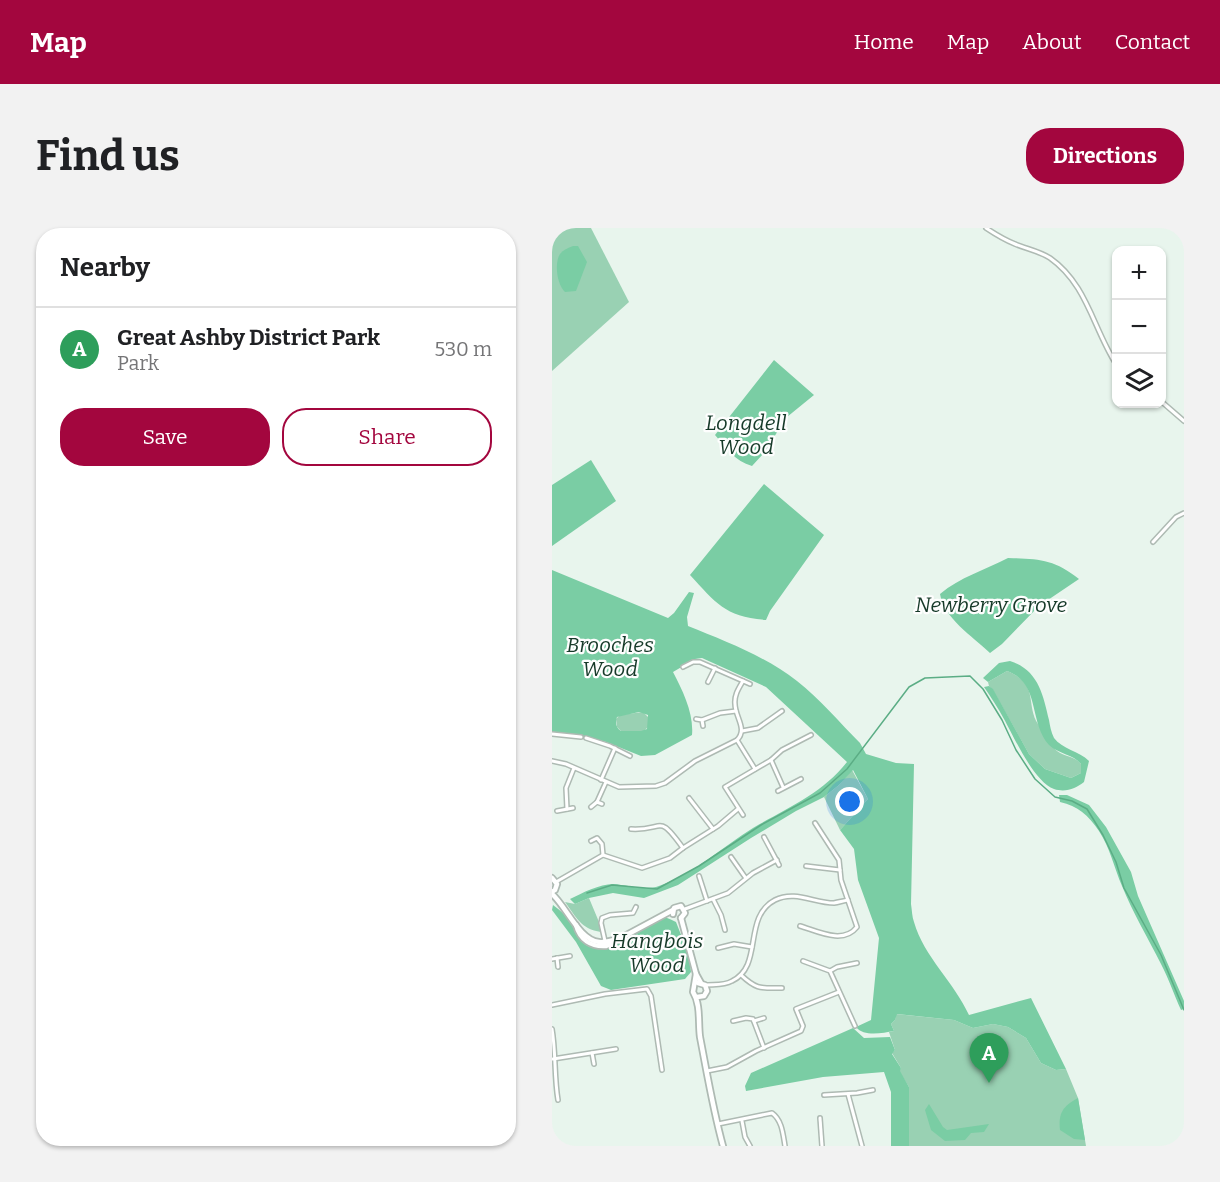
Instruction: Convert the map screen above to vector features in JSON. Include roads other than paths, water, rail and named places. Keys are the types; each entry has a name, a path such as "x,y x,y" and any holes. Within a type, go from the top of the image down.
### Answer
{"street":[{"path":"986,228 1015,244 1045,255 1067,273 1083,296 1112,357"},
{"path":"1166,406 1184,422"},
{"path":"1153,542 1176,517 1184,513"},
{"path":"683,667 693,662 700,662 750,684"},
{"path":"708,682 716,668"},
{"path":"552,761 622,788 661,785 696,761 737,740 742,731 736,711 736,695 742,681"},
{"path":"696,719 702,720 720,713 736,711"},
{"path":"742,731 758,728 782,711"},
{"path":"702,720 703,726"},
{"path":"552,734 581,737"},
{"path":"743,815 724,787 771,760 782,750 811,735"},
{"path":"586,738 630,756"},
{"path":"737,740 755,770"},
{"path":"591,807 597,802 615,748"},
{"path":"771,760 783,787"},
{"path":"567,809 566,788 574,768"},
{"path":"778,790 801,779"},
{"path":"689,798 713,829"},
{"path":"597,802 602,804"},
{"path":"557,811 573,808"},
{"path":"738,809 670,858 642,868 603,855 555,882 552,893 576,925 590,939 606,944 673,912 678,906 685,909 732,891 746,878 777,860"},
{"path":"800,926 832,936 855,931 856,923 840,880 838,858 815,823"},
{"path":"631,829 665,826 683,848"},
{"path":"764,837 779,866"},
{"path":"591,841 597,838 602,844 603,855"},
{"path":"731,856 746,878"},
{"path":"806,866 840,870"},
{"path":"699,876 707,901"},
{"path":"555,882 558,900"},
{"path":"694,986 704,989 731,981 741,975 749,961 757,921 764,910 776,900 795,896 832,903 848,900"},
{"path":"713,899 725,930"},
{"path":"606,944 601,922 603,918 610,915 634,914 636,907"},
{"path":"681,918 685,914 685,909"},
{"path":"673,912 676,917 681,918"},
{"path":"681,918 696,974 704,989 699,1008"},
{"path":"718,948 734,944 752,947"},
{"path":"552,959 570,956"},
{"path":"557,958 558,967"},
{"path":"803,961 830,971 855,1026"},
{"path":"830,971 837,967 857,963"},
{"path":"696,974 693,992 697,997 700,1034 723,1146"},
{"path":"741,975 759,988 782,988"},
{"path":"552,1005 647,989 651,996 662,1070"},
{"path":"697,997 704,989"},
{"path":"796,1009 839,992"},
{"path":"707,1071 727,1067 802,1030 803,1023 794,1004"},
{"path":"733,1021 750,1018 754,1021 764,1047"},
{"path":"754,1021 764,1018"},
{"path":"552,1029 558,1100"},
{"path":"553,1059 616,1049"},
{"path":"592,1053 594,1064"},
{"path":"824,1095 873,1090"},
{"path":"849,1094 862,1146"},
{"path":"717,1125 742,1121 767,1113 774,1114 781,1126 785,1146"},
{"path":"820,1118 822,1146"},
{"path":"742,1121 745,1137 750,1146"}],"waterway":[{"path":"587,893 612,885 657,889 699,866 761,825 820,793 847,769 909,687 925,678 970,676 983,689 1002,720 1016,750 1035,779 1055,797 1072,801 1087,809 1116,862 1124,888 1161,955 1184,1010"}],"place":[{"name":"Great Ashby District Park","path":"989,1083"}],"park label":[{"name":"Longdell Wood","path":"746,435"},
{"name":"Newberry Grove","path":"991,605"},
{"name":"Brooches Wood","path":"610,657"},
{"name":"Hangbois Wood","path":"657,953"}]}
